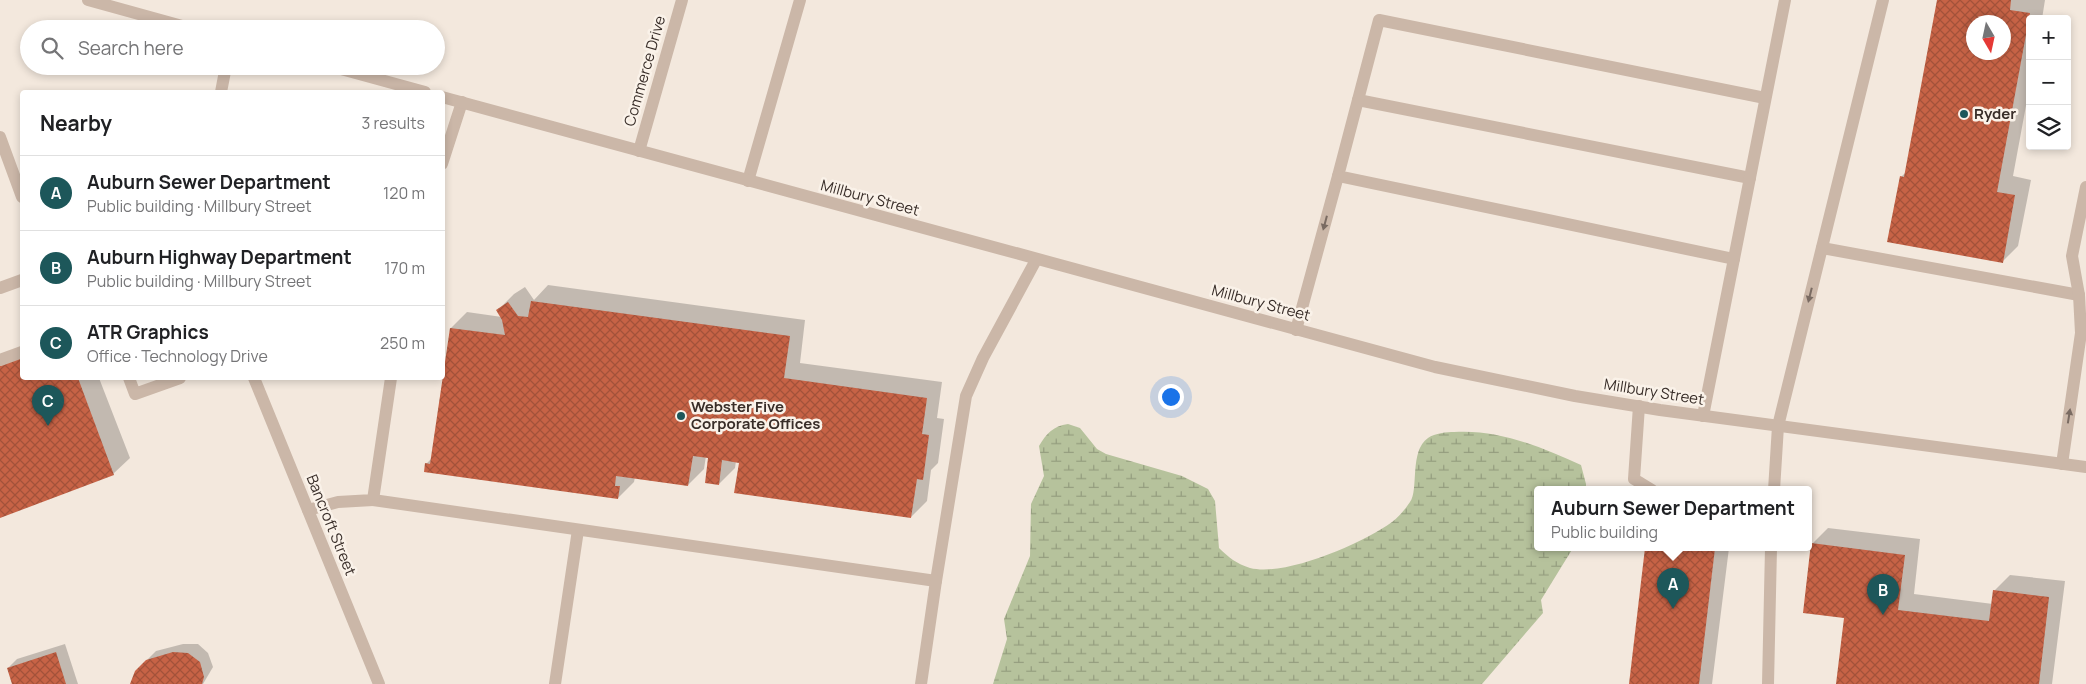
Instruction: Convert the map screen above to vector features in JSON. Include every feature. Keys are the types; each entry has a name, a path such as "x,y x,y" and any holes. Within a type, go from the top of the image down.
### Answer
{"street":[{"path":"88,0 160,20"},
{"name":"Commerce Drive","path":"639,151 682,0"},
{"path":"748,181 800,0"},
{"path":"1703,416 1785,0"},
{"path":"1774,486 1778,426 1883,0"},
{"path":"1296,330 1379,20 1765,98"},
{"path":"221,90 224,75"},
{"path":"363,75 418,90"},
{"name":"Millbury Street","path":"445,98 1435,367 1575,396 1703,416 2086,467"},
{"path":"1358,100 1750,178"},
{"path":"445,155 462,102"},
{"path":"0,137 20,192"},
{"path":"1338,176 1734,259"},
{"path":"2062,464 2081,333 2079,295 2072,256 2086,187"},
{"path":"1822,248 2079,295"},
{"path":"921,684 966,396 983,358 1036,260"},
{"path":"0,288 20,281"},
{"path":"0,360 20,353"},
{"path":"130,380 135,394 174,380"},
{"name":"Bancroft Street","path":"255,380 379,684"},
{"path":"373,500 391,380"},
{"path":"1638,406 1634,479 1645,486"},
{"path":"308,510 338,502 373,500 936,581"},
{"path":"555,684 578,530"},
{"path":"1768,684 1771,551"}],"green space":[{"path":"1068,424 1080,428 1097,449 1106,454 1182,476 1208,489 1215,501 1219,548 1233,560 1250,568 1283,568 1303,563 1344,548 1392,522 1404,510 1413,496 1416,461 1422,444 1431,436 1437,434 1454,432 1487,433 1535,446 1581,465 1586,486 1534,486 1534,551 1571,551 1541,600 1543,613 1482,684 993,684 1007,639 1004,619 1030,556 1031,504 1044,476 1039,446 1050,431"}],"building":[{"name":"Ryder","path":"1937,0 2011,0 2010,10 2030,13 2030,15 2026,15 2026,35 1997,192 2015,195 2003,263 1887,242 1900,176 1904,177"},
{"name":"Webster Five Corporate Offices","path":"531,301 790,336 784,378 927,398 922,434 929,435 923,480 917,479 911,518 734,493 739,463 722,460 719,485 705,483 708,458 693,456 688,486 616,476 615,486 620,486 618,499 424,472 425,463 430,464 442,380 445,380 445,362 450,328 505,335 502,320 496,310 508,302 518,316 528,317"},
{"path":"20,358 20,380 79,380 114,475 0,518 0,366"},
{"path":"1812,543 1905,555 1898,610 1989,621 1993,590 2049,597 2039,684 1836,684 1844,618 1803,613"},
{"path":"1645,551 1715,551 1699,684 1629,684"},
{"path":"56,652 66,684 12,684 7,668"},
{"path":"173,652 188,653 200,662 204,677 202,684 130,684 135,671 146,660"}],"place":[{"name":"Ryder","path":"1964,114"},
{"name":"Webster Five Corporate Offices","path":"681,416"},
{"name":"ATR Graphics","path":"48,426"},
{"name":"Auburn Sewer Department","path":"1673,609"},
{"name":"Auburn Highway Department","path":"1883,615"}]}
